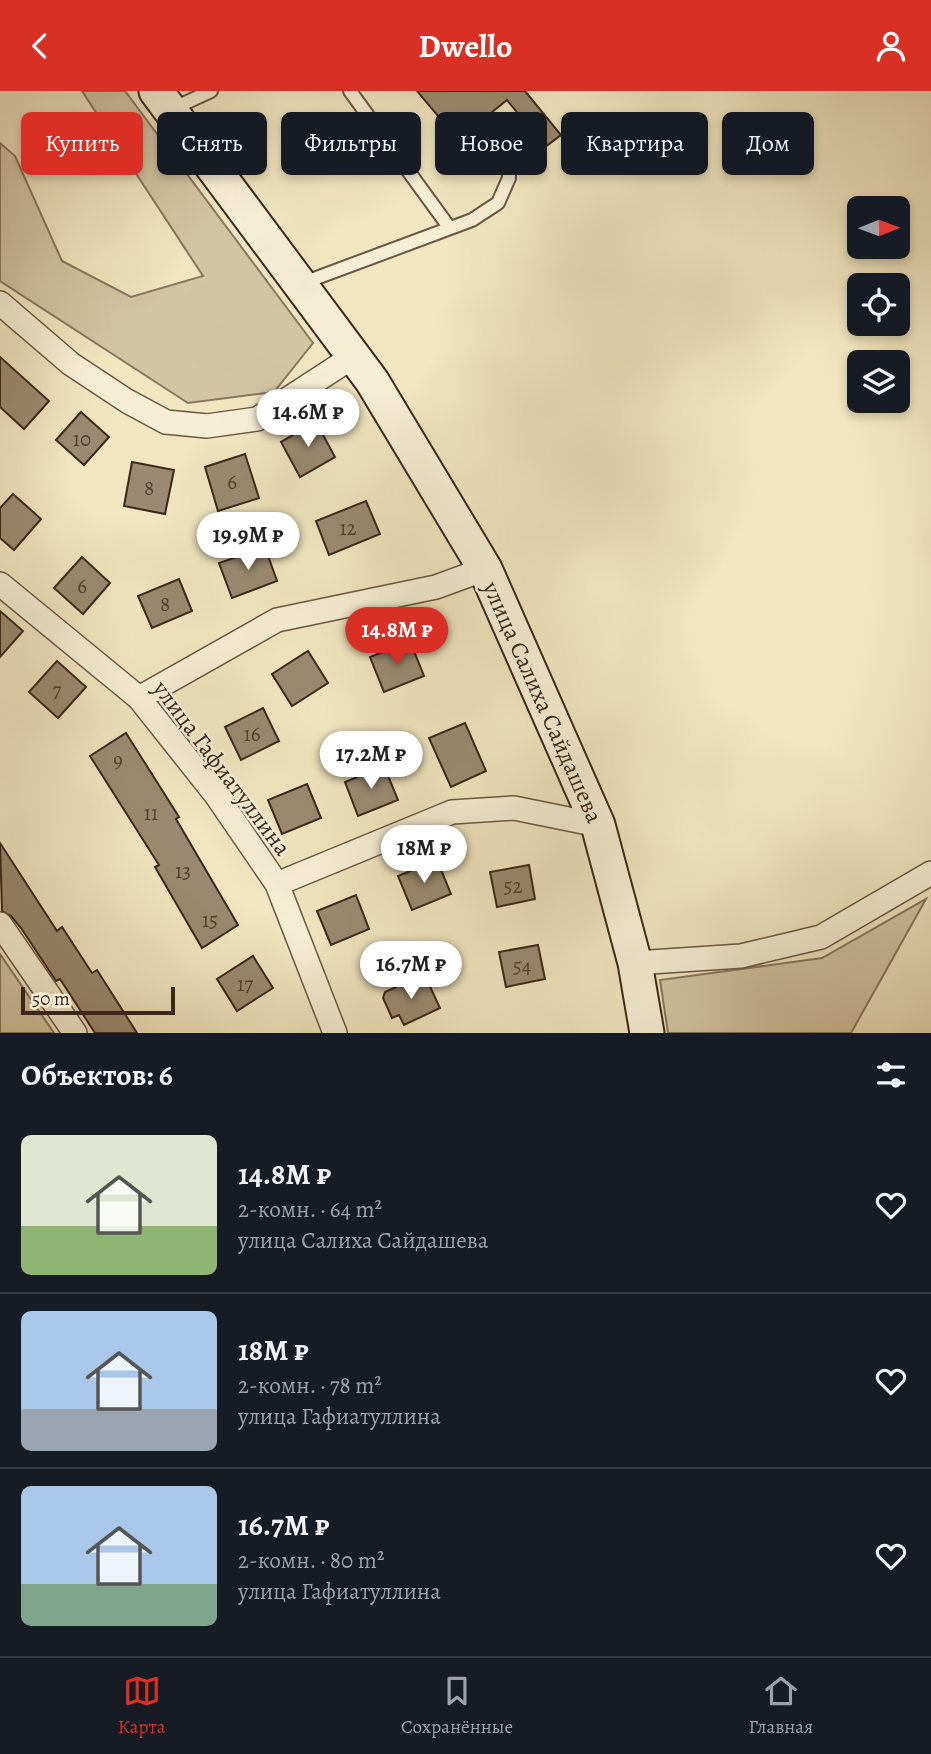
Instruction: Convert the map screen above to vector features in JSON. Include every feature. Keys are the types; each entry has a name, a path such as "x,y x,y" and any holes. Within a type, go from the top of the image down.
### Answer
{"street":[{"name":"улица Салиха Сайдашева","path":"163,100 372,381 485,569 598,825 635,963 647,1033"},
{"path":"0,303 71,363 127,401 166,422 206,426 257,419 354,356"},
{"path":"139,698 277,620 436,587 485,569"},
{"name":"улица Гафиатуллина","path":"0,584 139,698 216,795 277,884 335,1033"},
{"path":"277,884 452,812 514,808 556,814 598,825"},
{"path":"635,963 741,956 821,937 931,873"},
{"path":"0,925 75,1033"}],"lane":[{"path":"163,100 211,91"},
{"path":"350,91 449,227"},
{"path":"299,284 472,220 498,203 509,175"}],"shaded area":[{"path":"82,91 125,91 141,112 96,112"},
{"path":"143,115 157,134 157,175 188,175 313,343 274,392 188,403 0,281 0,143 15,156 21,175 24,175 62,261 131,297 203,276 137,175 143,175"},
{"path":"926,899 851,1033 668,1033 660,980 822,958"},
{"path":"0,954 54,1033 0,1033"}],"building":[{"path":"417,91 525,91 542,112 517,112 507,100 492,112 435,112"},
{"path":"547,118 561,135 547,146"},
{"path":"0,357 49,401 24,429 0,407"},
{"path":"81,412 109,437 84,465 56,440"},
{"path":"316,422 335,457 300,477 281,442"},
{"path":"245,454 259,498 218,511 205,467"},
{"path":"132,462 174,470 165,514 124,506"},
{"path":"13,494 41,519 14,550 0,538 0,508"},
{"path":"366,501 380,534 329,555 316,521"},
{"path":"265,547 277,581 232,598 219,563"},
{"path":"82,557 110,583 83,614 54,588"},
{"path":"179,579 192,611 152,628 138,596"},
{"path":"0,611 23,631 0,657"},
{"path":"410,641 424,676 384,692 370,657"},
{"path":"308,651 328,683 292,706 272,674"},
{"path":"57,661 86,687 58,718 29,692"},
{"path":"263,708 279,741 241,760 225,727"},
{"path":"465,723 486,771 451,787 429,738"},
{"path":"126,733 179,817 176,819 238,925 202,948 155,867 159,865 90,756"},
{"path":"384,766 398,800 358,816 345,782"},
{"path":"307,784 321,818 282,834 268,800"},
{"path":"0,843 57,931 62,927 92,973 97,970 137,1033 95,1033 60,979 56,981 21,928 11,916 2,911"},
{"path":"437,860 451,894 412,910 398,876"},
{"path":"529,865 535,899 497,907 490,872"},
{"path":"356,895 369,929 331,945 317,911"},
{"path":"538,945 545,979 506,987 499,952"},
{"path":"253,956 273,988 237,1011 217,979"},
{"path":"416,978 419,984 427,980 440,1008 404,1025 399,1015 392,1018 383,998 385,992"}]}
